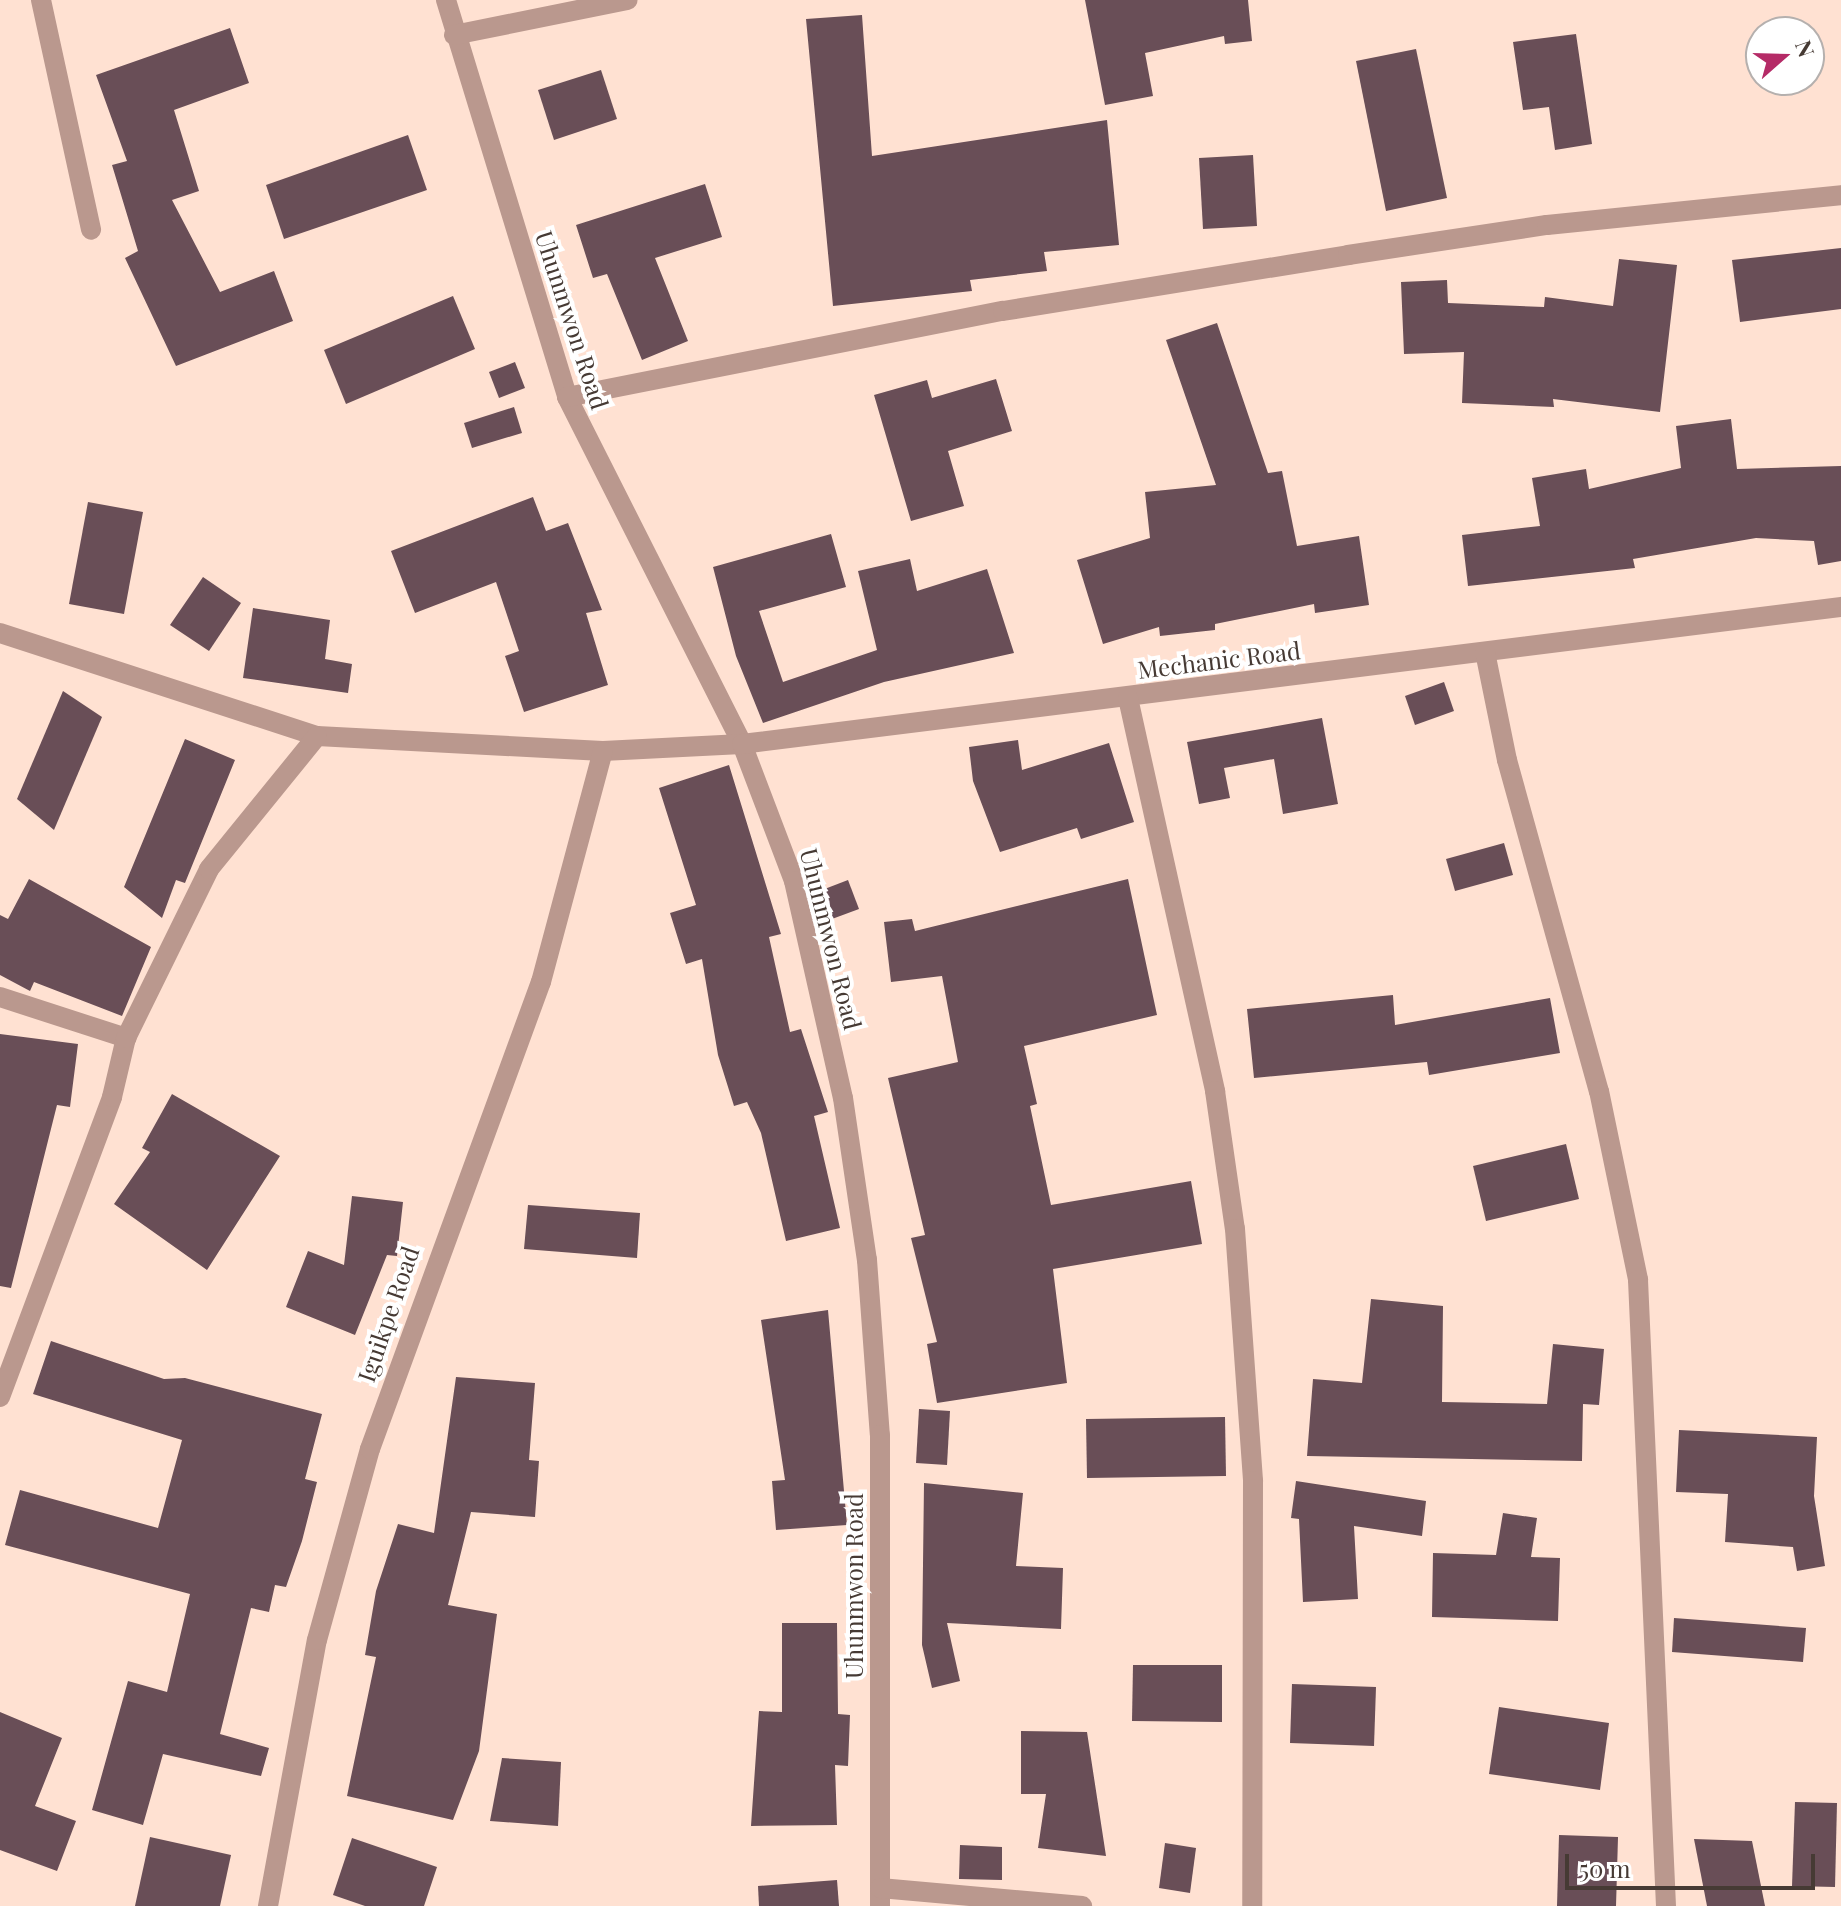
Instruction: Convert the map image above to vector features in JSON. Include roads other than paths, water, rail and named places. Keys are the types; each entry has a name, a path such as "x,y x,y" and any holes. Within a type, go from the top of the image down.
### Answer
{"street":[{"path":"41,0 91,230"},
{"name":"Uhunmwon Road","path":"446,0 454,35 567,397 742,744 794,881 843,1098 867,1260 880,1435 880,1897"},
{"path":"454,35 628,0"},
{"path":"567,397 1003,311 1348,255 1547,225 1841,195"},
{"name":"Mechanic Road","path":"0,633 317,736 603,751 742,744 1841,607"},
{"path":"1485,652 1511,775 1599,1091 1638,1280 1666,1906"},
{"path":"1128,698 1215,1091 1237,1244 1253,1481 1252,1906"},
{"path":"0,1397 112,1097 126,1038 209,869 317,736"},
{"name":"Iguikpe Road","path":"268,1906 317,1640 370,1449 541,982 603,751"},
{"path":"0,997 126,1038"},
{"path":"880,1897 1082,1906"}]}
